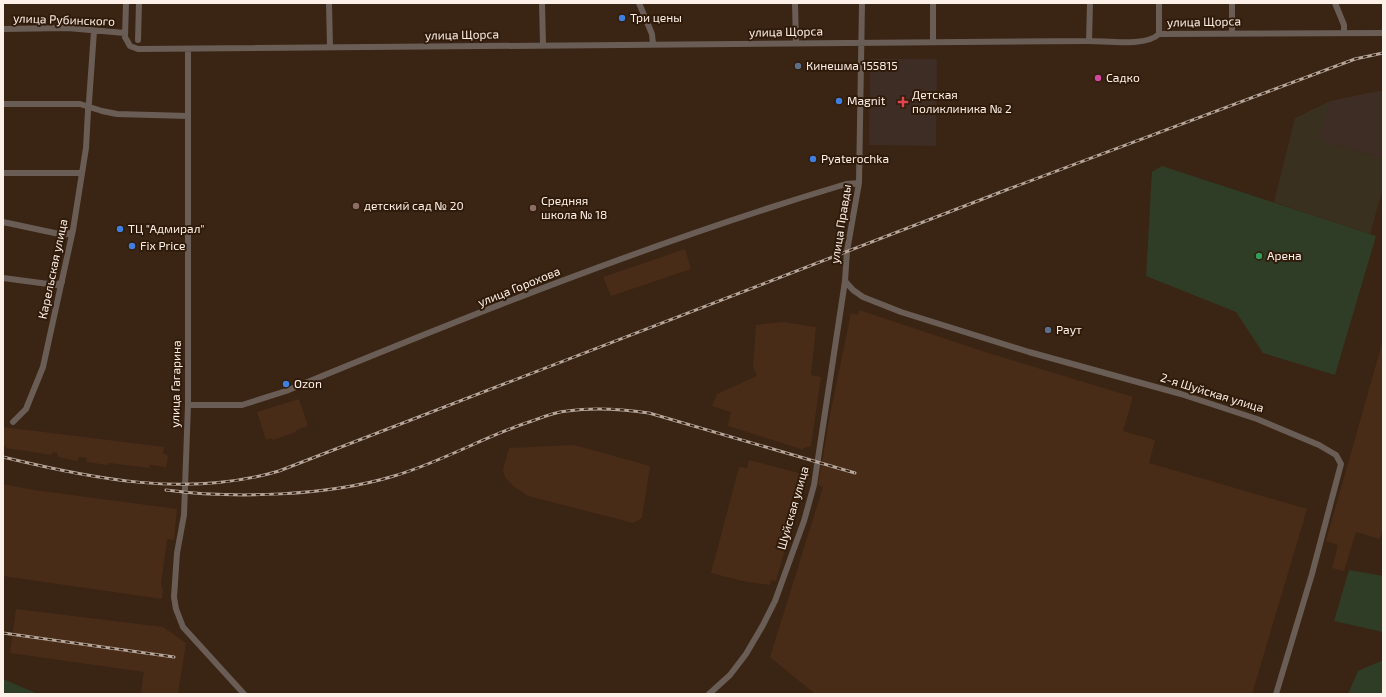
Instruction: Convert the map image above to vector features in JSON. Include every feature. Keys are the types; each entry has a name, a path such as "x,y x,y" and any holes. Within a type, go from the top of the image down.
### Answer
{"street":[{"path":"125,33 126,3"},
{"path":"126,14 139,3"},
{"path":"138,40 139,3"},
{"path":"329,3 330,47"},
{"path":"542,3 543,45"},
{"path":"639,3 652,34 652,44"},
{"path":"795,3 796,43"},
{"name":"улица Правды","path":"845,281 847,251 859,183 862,3"},
{"path":"933,3 933,42"},
{"path":"1089,40 1090,3"},
{"path":"1159,3 1159,34"},
{"path":"1232,3 1232,33"},
{"path":"1335,3 1344,25 1344,33"},
{"name":"улица Рубинского","path":"3,29 67,28 125,33"},
{"name":"Карельская улица","path":"13,422 26,409 40,377 62,282 86,148 94,31"},
{"name":"улица Щорса","path":"125,33 130,46 138,50 188,50 330,47 1089,40 1143,41 1155,38 1159,34 1383,33"},
{"name":"улица Гагарина","path":"188,50 188,405 184,515 177,552 174,586 176,609 183,627 244,694"},
{"path":"3,104 80,104 116,114 188,116"},
{"path":"3,173 82,173"},
{"name":"улица Горохова","path":"188,405 242,405 286,391 674,239 846,184 859,183"},
{"path":"3,222 64,235 72,232"},
{"path":"3,278 56,285 62,282"},
{"name":"Шуйская улица","path":"709,694 730,675 746,654 763,625 775,601 804,521 814,485 845,281"},
{"name":"2-я Шуйская улица","path":"845,281 853,290 863,297 901,312 1029,352 1181,394 1250,416 1280,427 1319,445 1336,455 1341,464 1312,574 1276,694"}],"shaded area":[{"name":"Детская поликлиника № 2","path":"870,59 937,59 936,146 869,145"},
{"path":"1383,91 1383,158 1319,140 1330,101"},
{"path":"1330,101 1320,140 1383,158 1383,188 1370,234 1274,202 1295,118"},
{"path":"685,249 691,269 611,296 603,277"},
{"path":"859,310 988,353 1133,397 1123,431 1155,440 1149,463 1307,509 1252,694 815,694 770,657 823,487 818,485 831,410 851,313 858,315"},
{"path":"783,322 816,327 811,375 821,377 811,446 801,449 728,426 731,412 712,406 717,394 757,376 753,367 756,325"},
{"path":"1383,340 1383,531 1379,539 1356,532 1344,571 1332,568 1338,545 1326,541"},
{"path":"299,399 308,426 273,440 272,438 266,440 257,412"},
{"path":"3,427 164,447 163,453 168,456 166,467 150,465 149,468 109,463 108,465 86,462 87,458 79,457 77,461 58,457 58,453 53,452 52,455 6,448 6,446 3,445"},
{"path":"574,445 650,466 642,518 633,523 528,496 512,485 505,477 503,469 509,448"},
{"path":"749,460 806,475 776,581 771,580 770,585 742,581 711,573 739,467 747,468"},
{"path":"3,484 34,490 177,509 174,540 167,539 161,584 163,591 162,599 3,576"},
{"path":"16,609 163,627 186,643 178,694 141,694 144,672 10,653"}],"green space":[{"name":"Арена","path":"1162,166 1376,236 1335,375 1263,353 1236,312 1146,276 1152,172"},
{"path":"1349,570 1383,576 1383,632 1334,621"},
{"path":"1383,660 1383,694 1348,694 1358,671"},
{"path":"3,679 38,694 3,694"}],"railway":[{"path":"3,457 106,478 175,484 210,483 245,479 279,471 1006,190 1355,59 1383,53"},
{"path":"166,490 221,494 281,494 311,492 368,483 429,464 497,434 545,416 587,409 649,413 855,473"},
{"path":"3,633 174,657"}],"place":[{"name":"Три цены","path":"622,18"},
{"name":"Кинешма 155815","path":"798,66"},
{"name":"Садко","path":"1098,78"},
{"name":"Magnit","path":"839,101"},
{"name":"Детская поликлиника № 2","path":"903,102"},
{"name":"Pyaterochka","path":"813,159"},
{"name":"детский сад № 20","path":"356,206"},
{"name":"Средняя школа № 18","path":"533,208"},
{"name":"ТЦ \"Адмирал\"","path":"120,229"},
{"name":"Fix Price","path":"132,246"},
{"name":"Арена","path":"1259,256"},
{"name":"Раут","path":"1048,330"},
{"name":"Ozon","path":"286,384"}]}
